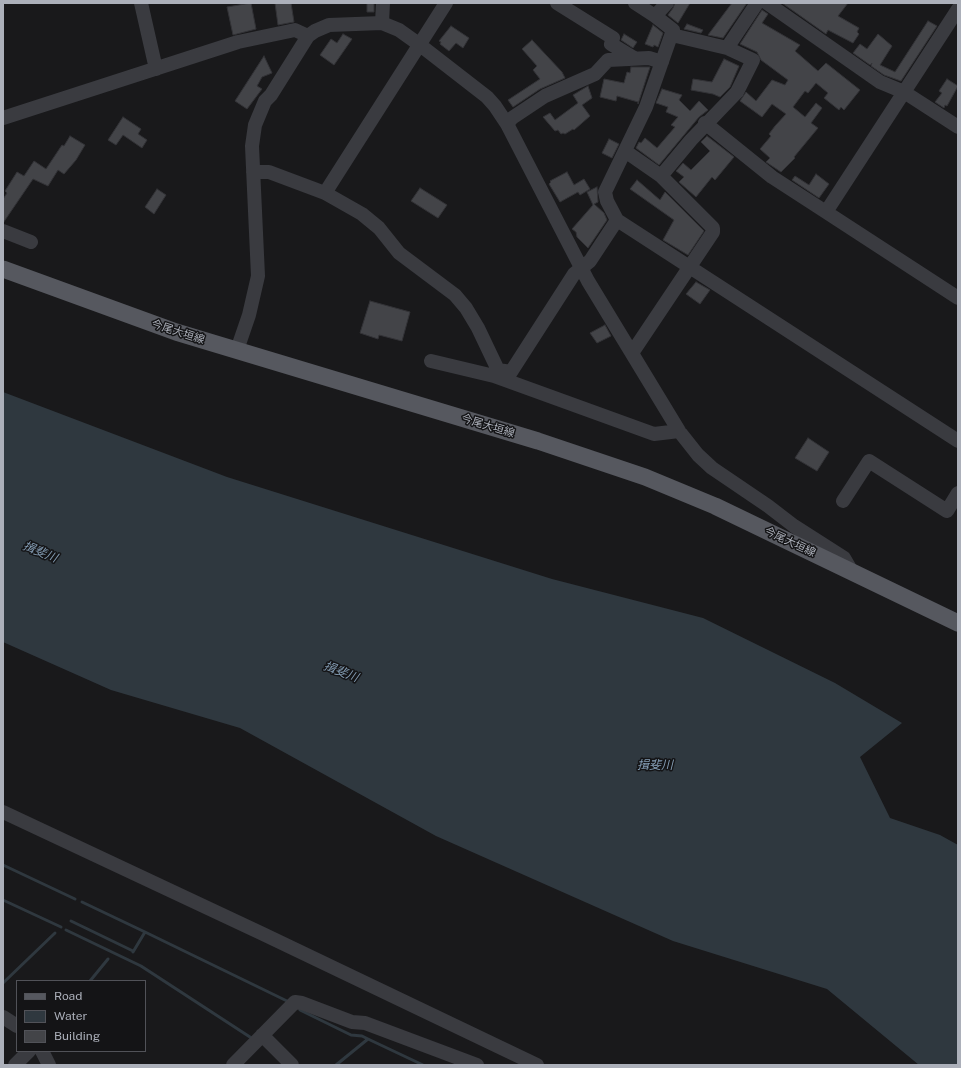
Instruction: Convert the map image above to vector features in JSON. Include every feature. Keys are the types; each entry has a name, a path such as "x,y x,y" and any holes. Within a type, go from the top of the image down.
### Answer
{"main road":[{"name":"今尾大垣線","path":"3,268 140,320 530,439 645,477 715,506 851,570 958,623"}],"street":[{"path":"141,3 156,69"},
{"path":"382,23 383,3"},
{"path":"325,193 446,3"},
{"path":"557,3 613,38 611,44 634,58"},
{"path":"635,3 673,30 646,107 605,192 606,201 617,220 958,441"},
{"path":"655,16 667,3"},
{"path":"727,48 758,3"},
{"path":"767,3 880,82 904,92 958,127"},
{"path":"826,212 958,9"},
{"path":"237,350 249,315 258,276 259,261 252,172 252,146 258,115 265,101 308,36 314,31 329,25 382,23 399,30 487,97 507,124 582,270 679,431 698,455 712,468 768,506 794,526 844,558 851,570"},
{"path":"3,118 238,42 295,30 308,36"},
{"path":"661,176 706,123 737,92 752,60 727,48 672,35"},
{"path":"507,124 512,118 544,96 595,74 608,60 649,58 662,62"},
{"path":"706,123 772,177 958,298"},
{"path":"625,151 661,176 713,228 712,232 690,266 632,353"},
{"path":"252,172 269,172 325,193 362,214 378,228 399,253 455,295 466,308 478,328 498,370 511,372 574,274 582,270 617,220"},
{"path":"3,231 31,242"},
{"path":"431,361 494,376 654,434 679,431"},
{"path":"843,501 869,461 947,511 958,493"},
{"path":"3,812 537,1065"},
{"path":"233,1065 295,1002 352,1022 365,1024 477,1065"},
{"path":"3,1017 16,1025"},
{"path":"262,1036 292,1065"},
{"path":"15,1065 28,1052"},
{"path":"42,1052 49,1065"}],"water":[{"name":"揖斐川","path":"3,392 227,477 552,579 703,618 835,683 902,723 860,757 890,818 940,835 958,845 958,1065 919,1065 827,989 673,941 436,836 240,728 111,690 3,642"}],"building":[{"path":"251,3 256,29 233,35 227,7"},
{"path":"275,3 291,3 294,22 278,25"},
{"path":"367,3 374,3 374,12 367,12"},
{"path":"675,3 690,3 678,23 668,15"},
{"path":"732,3 747,3 723,38 708,35"},
{"path":"782,3 848,3 838,16 859,28 857,32 859,34 853,43 828,30 826,34"},
{"path":"762,10 768,14 762,23 800,45 795,51 818,71 826,63 860,90 844,110 841,107 839,110 824,98 828,93 816,83 808,93 805,91 793,107 805,117 816,103 822,108 811,123 818,128 794,157 795,158 781,172 766,162 770,158 760,149 771,136 769,134 786,114 772,104 762,117 740,101 746,92 756,101 772,80 785,85 788,80 761,60 757,52 740,44"},
{"path":"928,21 937,26 901,81 884,75 871,66 872,63 870,65 853,53 860,44 867,49 878,34 892,46 880,65 895,72"},
{"path":"687,24 703,30 701,33 684,29"},
{"path":"653,25 663,33 658,47 645,44"},
{"path":"451,26 469,38 463,48 456,43 449,51 440,44 441,42 439,41"},
{"path":"343,34 352,39 334,65 320,55 331,39 337,43"},
{"path":"624,34 637,42 633,48 621,40"},
{"path":"532,40 562,72 565,78 540,89 513,107 508,100 540,79 533,70 537,66 522,49"},
{"path":"264,56 272,73 262,77 257,86 262,89 247,109 235,101"},
{"path":"724,59 739,66 730,87 720,97 713,94 691,90 693,79 712,82"},
{"path":"631,67 650,67 638,104 638,102 617,96 616,101 600,97 604,79 624,83 627,72 630,73"},
{"path":"947,79 958,86 947,106 945,105 944,108 935,102 942,93 939,91"},
{"path":"588,86 592,98 582,105 590,116 574,130 573,129 565,134 561,134 558,130 555,131 543,117 550,113 555,120 578,103 573,95"},
{"path":"662,89 682,95 679,100 690,111 699,101 708,110 699,117 659,165 636,148 639,142 641,143 645,138 657,148 675,127 671,125 678,117 666,112 668,107 656,103"},
{"path":"123,117 141,129 138,134 147,140 142,148 123,135 116,145 108,140"},
{"path":"70,136 85,145 76,160 64,174 58,170 48,186 33,179 3,223 3,199 7,193 5,191 17,172 24,176 34,161 46,169"},
{"path":"707,136 734,157 715,180 712,177 696,197 679,182 684,177 676,171 683,163 691,170 710,151 701,142"},
{"path":"609,139 619,144 612,158 602,153"},
{"path":"567,172 574,185 584,179 590,189 580,195 578,192 560,202 549,184 551,182 550,181"},
{"path":"816,174 829,184 819,198 792,180 795,176 809,185"},
{"path":"637,180 660,200 665,192 704,231 688,255 663,240 674,220 630,189"},
{"path":"597,187 598,202 594,204 604,213 607,220 588,248 577,237 576,232 572,229 593,205 587,192"},
{"path":"420,188 447,205 438,218 411,201"},
{"path":"157,189 166,195 154,214 145,207"},
{"path":"696,282 710,290 700,304 686,294"},
{"path":"370,301 410,312 402,341 379,335 378,339 360,333"},
{"path":"605,325 611,336 597,343 590,333"},
{"path":"808,438 829,452 817,471 795,458"}],"waterway":[{"path":"3,865 75,899"},
{"path":"3,900 61,927"},
{"path":"82,902 145,932"},
{"path":"71,921 133,951"},
{"path":"66,930 141,966 253,1039"},
{"path":"133,952 145,932 287,1001"},
{"path":"3,983 55,933"},
{"path":"91,980 108,959"},
{"path":"300,1010 351,1035 362,1036 368,1039 336,1065"},
{"path":"368,1039 423,1065"}]}
